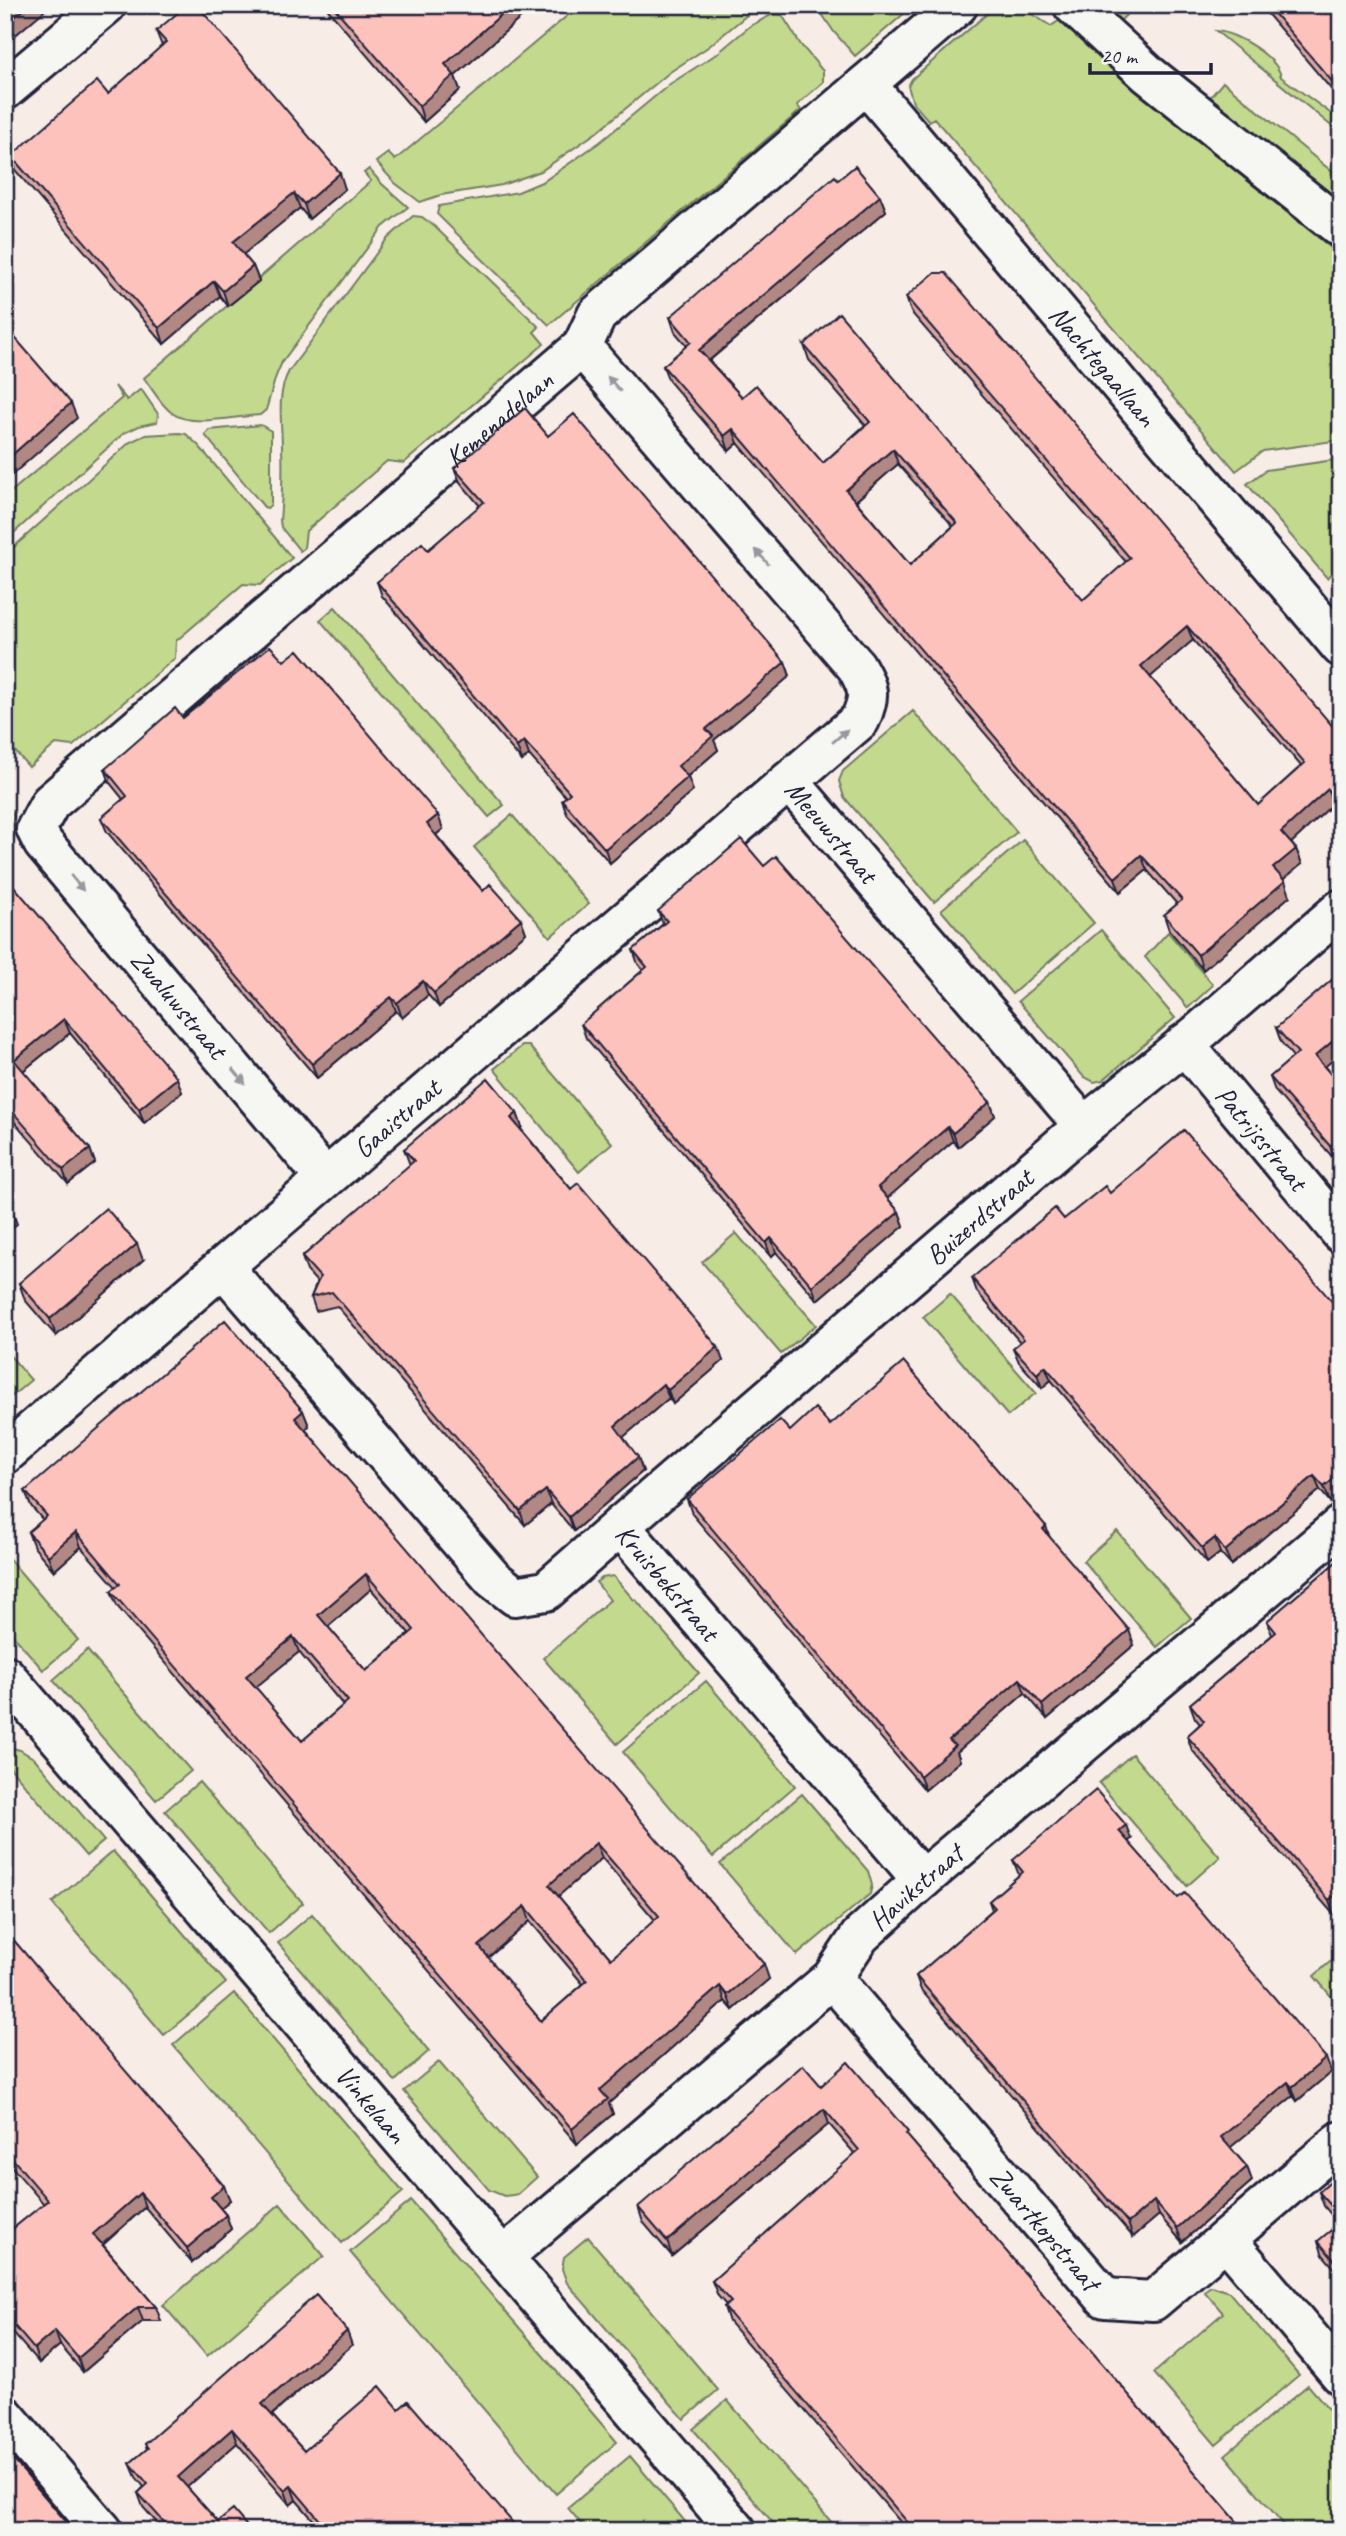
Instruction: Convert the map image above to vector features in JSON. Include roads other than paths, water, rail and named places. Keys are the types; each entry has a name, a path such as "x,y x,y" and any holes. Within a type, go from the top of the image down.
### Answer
{"street":[{"path":"5,90 106,5"},
{"name":"Kemenadelaan","path":"36,829 50,803 582,347 597,315 958,5"},
{"path":"1073,5 1160,83 1341,228"},
{"name":"Nachtegaallaan","path":"866,85 1341,647"},
{"name":"Meeuwstraat","path":"582,347 856,666 866,685 868,702 860,720 789,781 1084,1126"},
{"name":"Gaaistraat","path":"5,1454 789,781"},
{"name":"Zwaluwstraat","path":"36,829 43,843 325,1178"},
{"name":"Buizerdstraat","path":"620,1526 1084,1126 1341,909"},
{"name":"Patrijsstraat","path":"1184,1044 1341,1233"},
{"name":"Kruisbekstraat","path":"223,1267 493,1579 515,1596 546,1591 620,1526 922,1880"},
{"name":"Havikstraat","path":"503,2258 832,1978 860,1936 922,1880 1341,1525"},
{"name":"Vinkelaan","path":"7,1680 737,2531"},
{"name":"Zwartkopstraat","path":"832,1978 1105,2298 1153,2301 1341,2141"},
{"path":"1226,2239 1341,2375"},
{"path":"5,2416 103,2531"}]}
